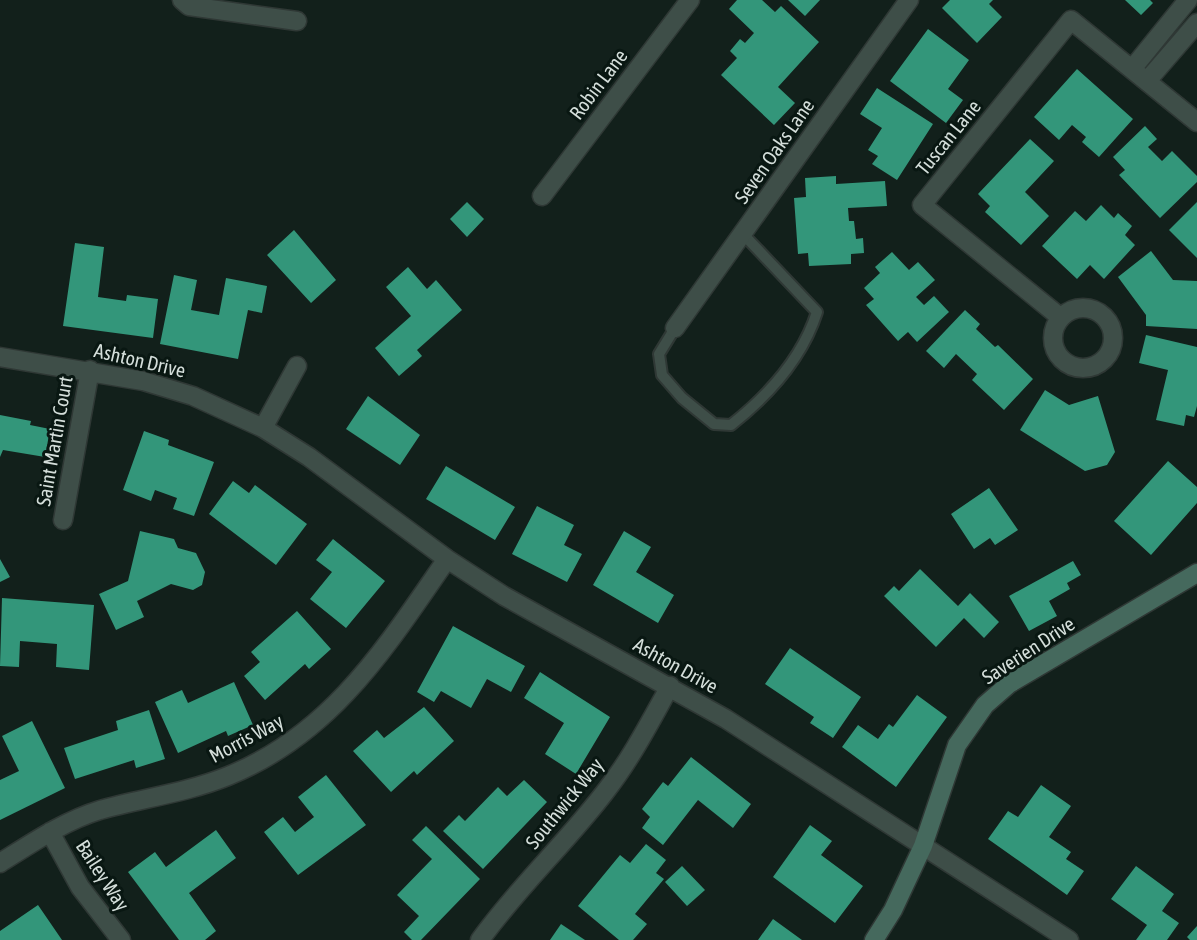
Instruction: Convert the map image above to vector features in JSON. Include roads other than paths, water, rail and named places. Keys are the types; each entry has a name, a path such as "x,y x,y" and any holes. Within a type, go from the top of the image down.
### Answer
{"street":[{"path":"182,0 189,6 297,21"},
{"name":"Robin Lane","path":"542,196 690,0"},
{"name":"Seven Oaks Lane","path":"675,328 909,0"},
{"path":"1132,69 1188,0"},
{"name":"Tuscan Lane","path":"1060,317 922,205 1071,20 1197,122"},
{"path":"1147,81 1197,23"},
{"name":"Ashton Drive","path":"0,357 90,370 143,381 193,396 263,428 309,457 447,559 504,596 726,719 1069,940"},
{"path":"263,428 297,366"},
{"name":"Saint Martin Court","path":"63,520 90,370"},
{"name":"Morris Way","path":"0,863 63,824 100,810 176,794 230,776 296,738 326,715 378,659 447,559"},
{"name":"Saverien Drive","path":"874,940 892,910 923,846 957,745 985,705 1010,684 1197,573"},
{"name":"Southwick Way","path":"480,940 505,906 606,791 632,753 670,686"},
{"name":"Bailey Way","path":"50,832 80,887 121,940"}],"lane":[{"path":"675,328 659,354 662,375 682,398 714,424 731,425 758,403 787,370 811,332 817,312 742,234"}]}
